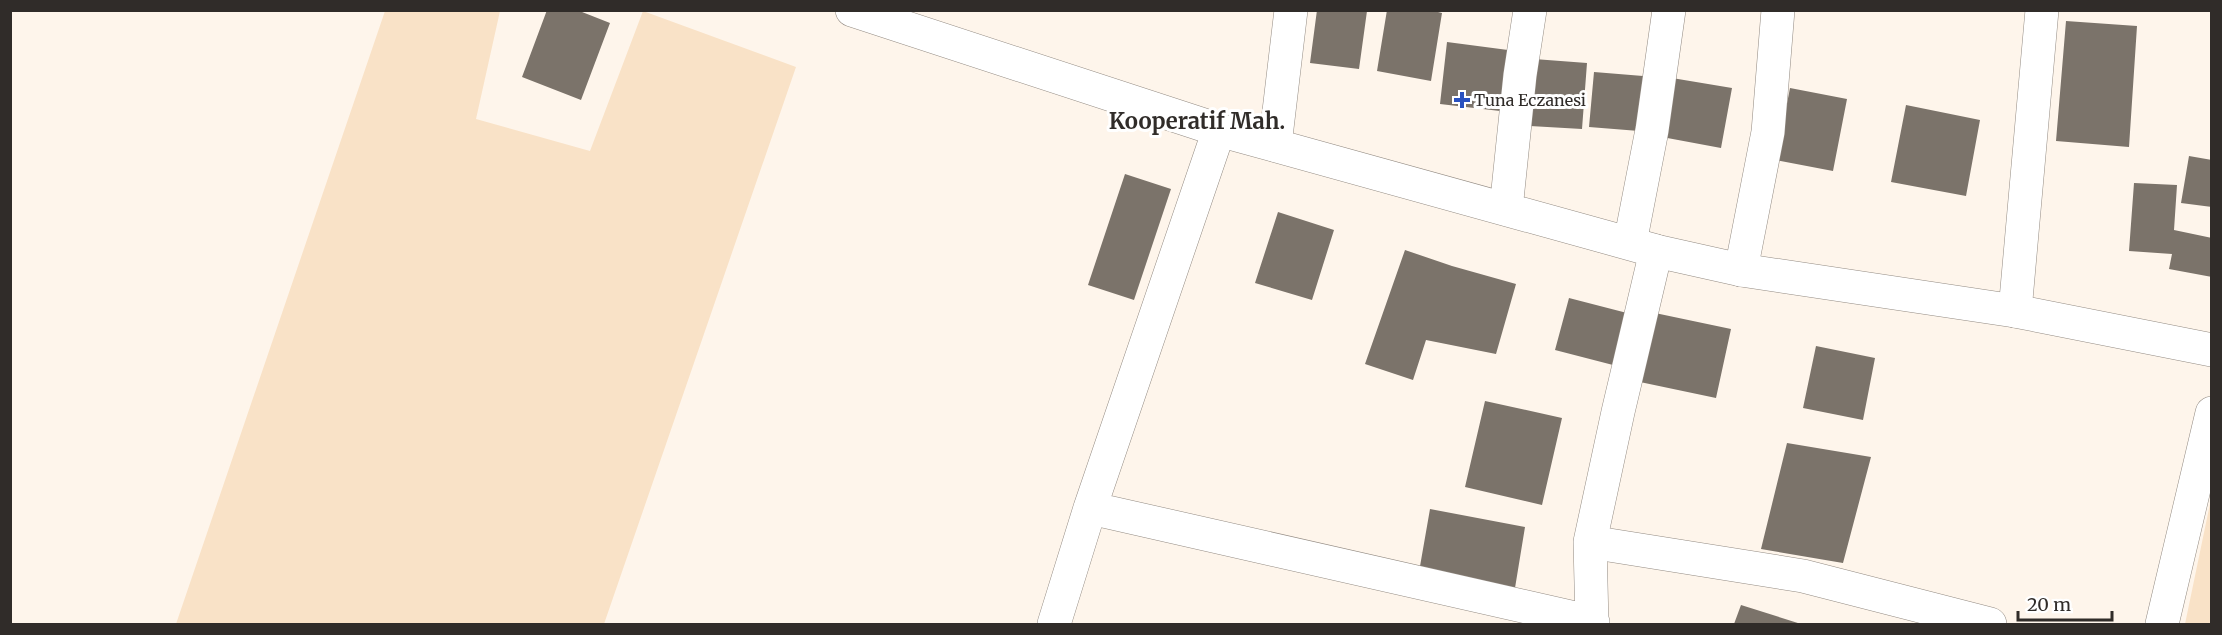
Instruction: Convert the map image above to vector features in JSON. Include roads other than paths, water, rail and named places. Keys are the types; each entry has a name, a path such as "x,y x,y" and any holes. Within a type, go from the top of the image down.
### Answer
{"street":[{"path":"1275,146 1291,10"},
{"path":"1506,209 1520,75 1530,10"},
{"path":"1090,508 1593,623 1590,542 1618,412 1643,247 1652,130 1669,10"},
{"path":"1740,270 1768,132 1778,10"},
{"path":"2015,311 2042,10"},
{"path":"860,12 1219,130 1643,247 1740,270 2015,311 2211,350"},
{"path":"1054,624 1090,508 1219,130"},
{"path":"2162,624 2211,413"},
{"path":"1590,542 1803,576 1990,624"}],"place":[{"name":"Tuna Eczanesi","path":"1462,100"}],"district":[{"name":"Kooperatif Mah.","path":"1197,121"}]}
